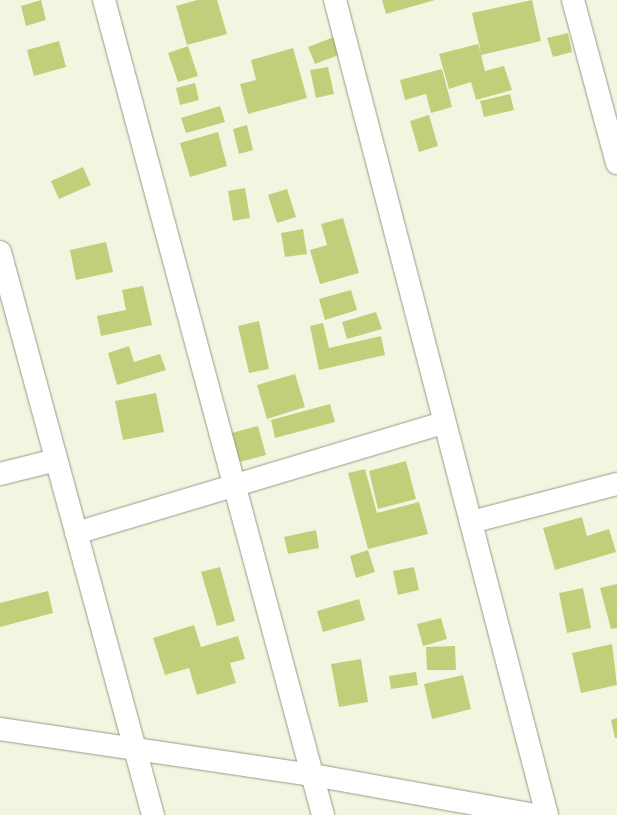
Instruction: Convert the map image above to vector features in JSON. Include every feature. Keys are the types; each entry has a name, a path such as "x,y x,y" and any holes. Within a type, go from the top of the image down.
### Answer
{"street":[{"path":"104,0 323,815"},
{"path":"335,0 547,815"},
{"path":"573,0 617,162"},
{"path":"0,252 153,815"},
{"path":"76,533 444,423"},
{"path":"0,474 56,460"},
{"path":"471,522 617,484"},
{"path":"0,729 313,775 535,815"}],"building":[{"path":"41,0 46,20 26,26 21,6"},
{"path":"197,0 217,0 227,34 187,45 176,6"},
{"path":"382,0 435,0 386,14"},
{"path":"532,0 541,41 481,55 485,71 504,66 512,90 476,100 471,82 449,89 439,54 478,44 481,53 472,13"},
{"path":"568,33 572,52 553,57 547,38"},
{"path":"334,37 341,54 315,64 308,47"},
{"path":"59,41 66,67 34,76 27,50"},
{"path":"188,46 198,76 178,82 168,53"},
{"path":"293,48 307,98 248,114 240,84 256,80 251,60"},
{"path":"328,67 334,94 316,98 310,70"},
{"path":"442,69 452,107 431,113 426,94 405,100 400,80"},
{"path":"195,83 199,100 180,105 176,88"},
{"path":"510,94 514,110 484,117 480,101"},
{"path":"220,106 225,122 186,133 181,118"},
{"path":"429,115 438,146 419,152 410,121"},
{"path":"247,125 253,150 239,154 233,129"},
{"path":"218,132 227,166 190,177 180,143"},
{"path":"83,167 91,185 59,199 51,181"},
{"path":"245,188 250,218 233,221 228,191"},
{"path":"287,189 296,217 277,223 268,195"},
{"path":"343,218 359,273 320,284 310,250 327,245 321,224"},
{"path":"303,229 307,254 285,257 281,233"},
{"path":"106,242 113,272 76,280 70,250"},
{"path":"143,286 152,325 101,336 97,316 126,310 122,290"},
{"path":"351,290 357,310 325,320 319,299"},
{"path":"376,312 382,329 347,339 342,322"},
{"path":"259,321 269,369 249,373 238,326"},
{"path":"323,323 329,348 381,336 385,355 319,370 310,326"},
{"path":"129,346 134,362 160,354 166,370 117,385 108,353"},
{"path":"295,374 305,407 267,419 257,385"},
{"path":"156,393 164,432 123,440 115,401"},
{"path":"330,404 335,422 275,438 271,420"},
{"path":"258,426 266,455 236,463 228,434"},
{"path":"406,461 416,499 378,509 369,471"},
{"path":"365,469 377,513 419,502 428,534 368,549 348,473"},
{"path":"582,517 587,536 609,529 616,552 555,570 543,528"},
{"path":"316,530 319,548 288,554 284,537"},
{"path":"368,550 375,572 356,578 350,556"},
{"path":"220,567 235,621 217,626 201,572"},
{"path":"414,567 419,590 398,595 393,571"},
{"path":"617,584 617,628 611,629 600,588"},
{"path":"583,588 591,628 567,633 559,593"},
{"path":"48,591 53,613 0,627 0,603"},
{"path":"359,599 365,620 323,632 317,611"},
{"path":"441,618 447,639 423,646 417,624"},
{"path":"194,625 201,647 238,636 245,659 230,663 236,683 197,695 189,668 165,675 153,638"},
{"path":"612,644 617,685 581,693 572,653"},
{"path":"455,646 456,670 427,670 426,647"},
{"path":"361,659 368,702 339,707 331,664"},
{"path":"416,672 418,685 391,689 389,676"},
{"path":"463,675 471,709 432,719 424,684"},
{"path":"617,718 617,738 615,738 611,720"}]}
